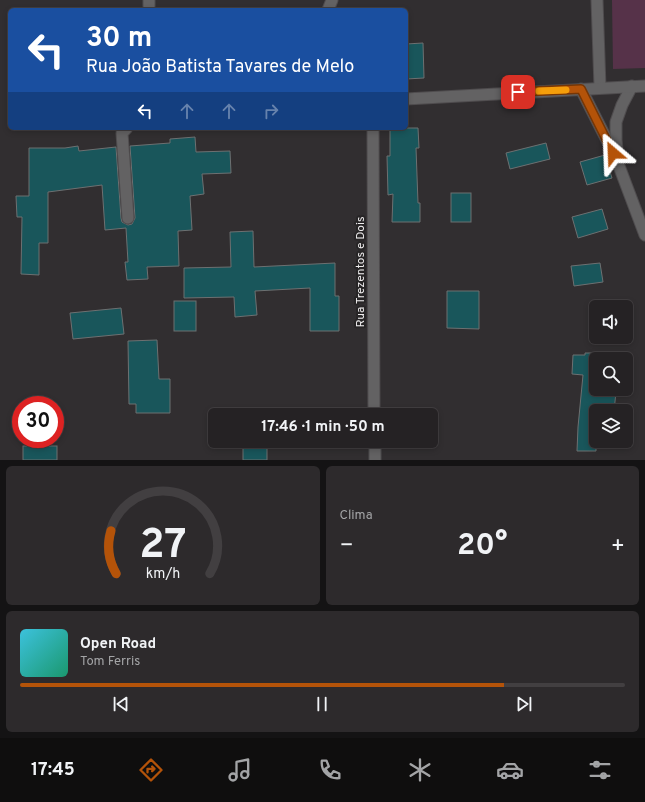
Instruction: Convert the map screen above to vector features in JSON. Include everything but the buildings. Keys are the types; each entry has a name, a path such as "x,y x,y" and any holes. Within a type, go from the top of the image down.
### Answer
{"street":[{"path":"597,0 600,87"},
{"path":"620,166 616,140 616,122 632,86"},
{"path":"408,100 600,87 645,86"},
{"path":"581,89 620,166 645,235"},
{"path":"125,130 122,133 128,218"},
{"name":"Rua Trezentos e Dois","path":"373,130 374,408"},
{"path":"375,448 375,460"}],"shaded area":[{"path":"612,0 645,0 645,68 613,69"}],"slow traffic":[{"path":"539,91 566,90"}],"route":[{"path":"518,92 581,89 613,153"}]}
